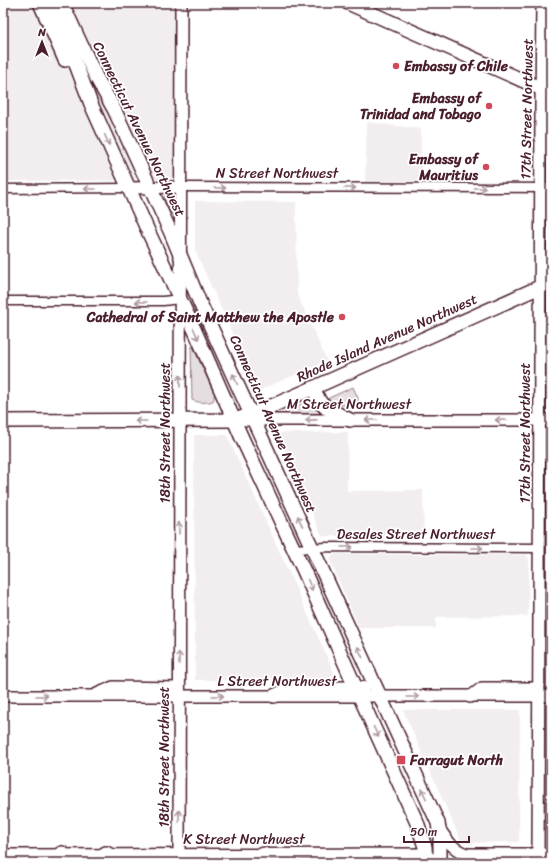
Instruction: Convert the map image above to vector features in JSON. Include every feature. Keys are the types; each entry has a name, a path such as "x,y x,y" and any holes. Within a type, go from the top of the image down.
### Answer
{"highway":[{"path":"50,863 62,854"},
{"path":"106,854 122,863"},
{"path":"248,863 264,855"}],"main road":[{"path":"40,3 72,75 91,104"},
{"name":"Connecticut Avenue Northwest","path":"49,3 66,38 91,104 148,231 418,824 424,839 428,860"},
{"name":"Connecticut Avenue Northwest","path":"62,3 96,77 114,110 150,187 204,310 438,823 440,830 440,863"},
{"path":"70,3 103,73 114,110"},
{"name":"18th Street Northwest","path":"179,859 181,3"},
{"path":"348,3 546,91"},
{"name":"17th Street Northwest","path":"539,859 539,548 545,416 546,284 546,91 542,3"},
{"name":"N Street Northwest","path":"129,188 181,187"},
{"name":"Rhode Island Avenue Northwest","path":"235,420 253,417 546,284"},
{"path":"314,388 320,402 326,408 350,420"},
{"name":"M Street Northwest","path":"253,417 350,420 545,416"},
{"path":"3,421 235,420"},
{"path":"274,696 292,688 470,697 539,692 551,696"},
{"name":"L Street Northwest","path":"3,696 92,696 179,692 274,696"},
{"path":"440,830 456,850 466,854 539,859 551,854"},
{"name":"K Street Northwest","path":"3,854 106,854 179,859 264,855 428,860"}],"street":[{"name":"N Street Northwest","path":"181,187 546,188"},
{"name":"N Street Northwest","path":"3,188 129,188"},
{"path":"3,301 163,301 180,299"},
{"name":"Desales Street Northwest","path":"294,549 539,548"}],"shaded area":[{"path":"3,3 181,3 181,180 3,181"},
{"path":"367,122 421,129 421,181 365,182"},
{"path":"165,196 174,197 173,215 164,198"},
{"path":"195,201 296,202 297,294 327,361 258,391 195,250"},
{"path":"191,347 193,347 215,395 213,401 197,402 192,400"},
{"path":"353,387 358,398 358,405 335,405 330,402 329,398"},
{"path":"312,400 321,411 318,414 285,413 286,411"},
{"path":"348,432 347,491 423,490 424,537 322,536 277,433"},
{"path":"194,435 227,435 336,677 307,681 195,680"},
{"path":"333,555 526,555 529,560 528,616 436,617 436,628 359,628 330,560"},
{"path":"403,710 520,710 519,842 462,843"}],"place":[{"name":"Embassy of Chile","path":"396,66"},
{"name":"Embassy of Trinidad and Tobago","path":"489,106"},
{"name":"Embassy of Mauritius","path":"486,167"},
{"name":"Cathedral of Saint Matthew the Apostle","path":"342,317"},
{"name":"Farragut North","path":"401,760"}]}
